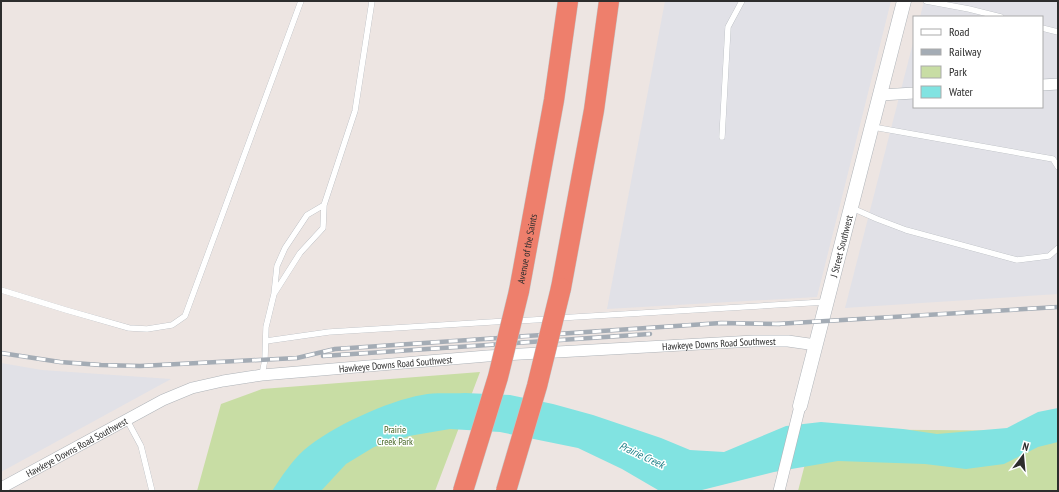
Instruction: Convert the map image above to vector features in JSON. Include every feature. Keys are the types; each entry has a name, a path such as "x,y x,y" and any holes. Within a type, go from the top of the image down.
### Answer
{"highway":[{"name":"Avenue of the Saints","path":"463,491 498,377 519,291 554,100 568,1"},
{"path":"506,491 537,386 561,288 594,110 608,1"}],"street":[{"name":"J Street Southwest","path":"779,491 904,1"},
{"path":"1043,85 1058,84"},
{"path":"881,95 913,93"},
{"name":"Hawkeye Downs Road Southwest","path":"1,488 163,400 192,388 262,375 487,356 754,341 788,341 816,345"}],"lane":[{"path":"1,290 129,328 147,329 172,325 185,316 301,1"},
{"path":"274,294 300,253 323,228 324,205 355,111 372,1"},
{"path":"722,137 728,27 742,1"},
{"path":"926,1 997,16"},
{"path":"1043,28 1058,32"},
{"path":"873,127 1054,158 1058,167"},
{"path":"262,375 265,359 266,327 274,294 277,266 285,248 307,215 324,205"},
{"path":"852,208 906,230 1017,260 1050,256 1058,248"},
{"path":"266,341 329,332 828,302"},
{"path":"127,420 141,446 152,491"}],"shaded area":[{"path":"665,1 891,1 817,297 607,309"},
{"path":"924,1 1058,1 1058,294 845,308 913,43 913,108 1043,108 1043,16 920,16"},
{"path":"1,363 42,370 171,379 1,472"}],"green space":[{"name":"Prairie Creek Park","path":"480,372 435,491 197,491 221,404 262,389"},
{"path":"814,429 1058,431 1058,491 798,491"}],"water":[{"name":"Prairie Creek","path":"465,393 510,395 553,404 593,415 661,438 690,450 724,452 786,426 821,422 903,429 937,434 1007,428 1038,412 1058,408 1058,442 1038,447 1004,464 966,469 925,464 838,461 774,472 698,491 670,491 658,490 622,469 578,448 500,432 450,429 409,436 374,447 346,464 321,491 272,491 291,464 304,450 315,441 344,424 376,409 408,398 433,394"}],"railway":[{"path":"776,324 1058,307"},
{"path":"1,353 60,362 140,366 297,358 335,349 721,323 780,324"},
{"path":"323,356 650,334"}]}
